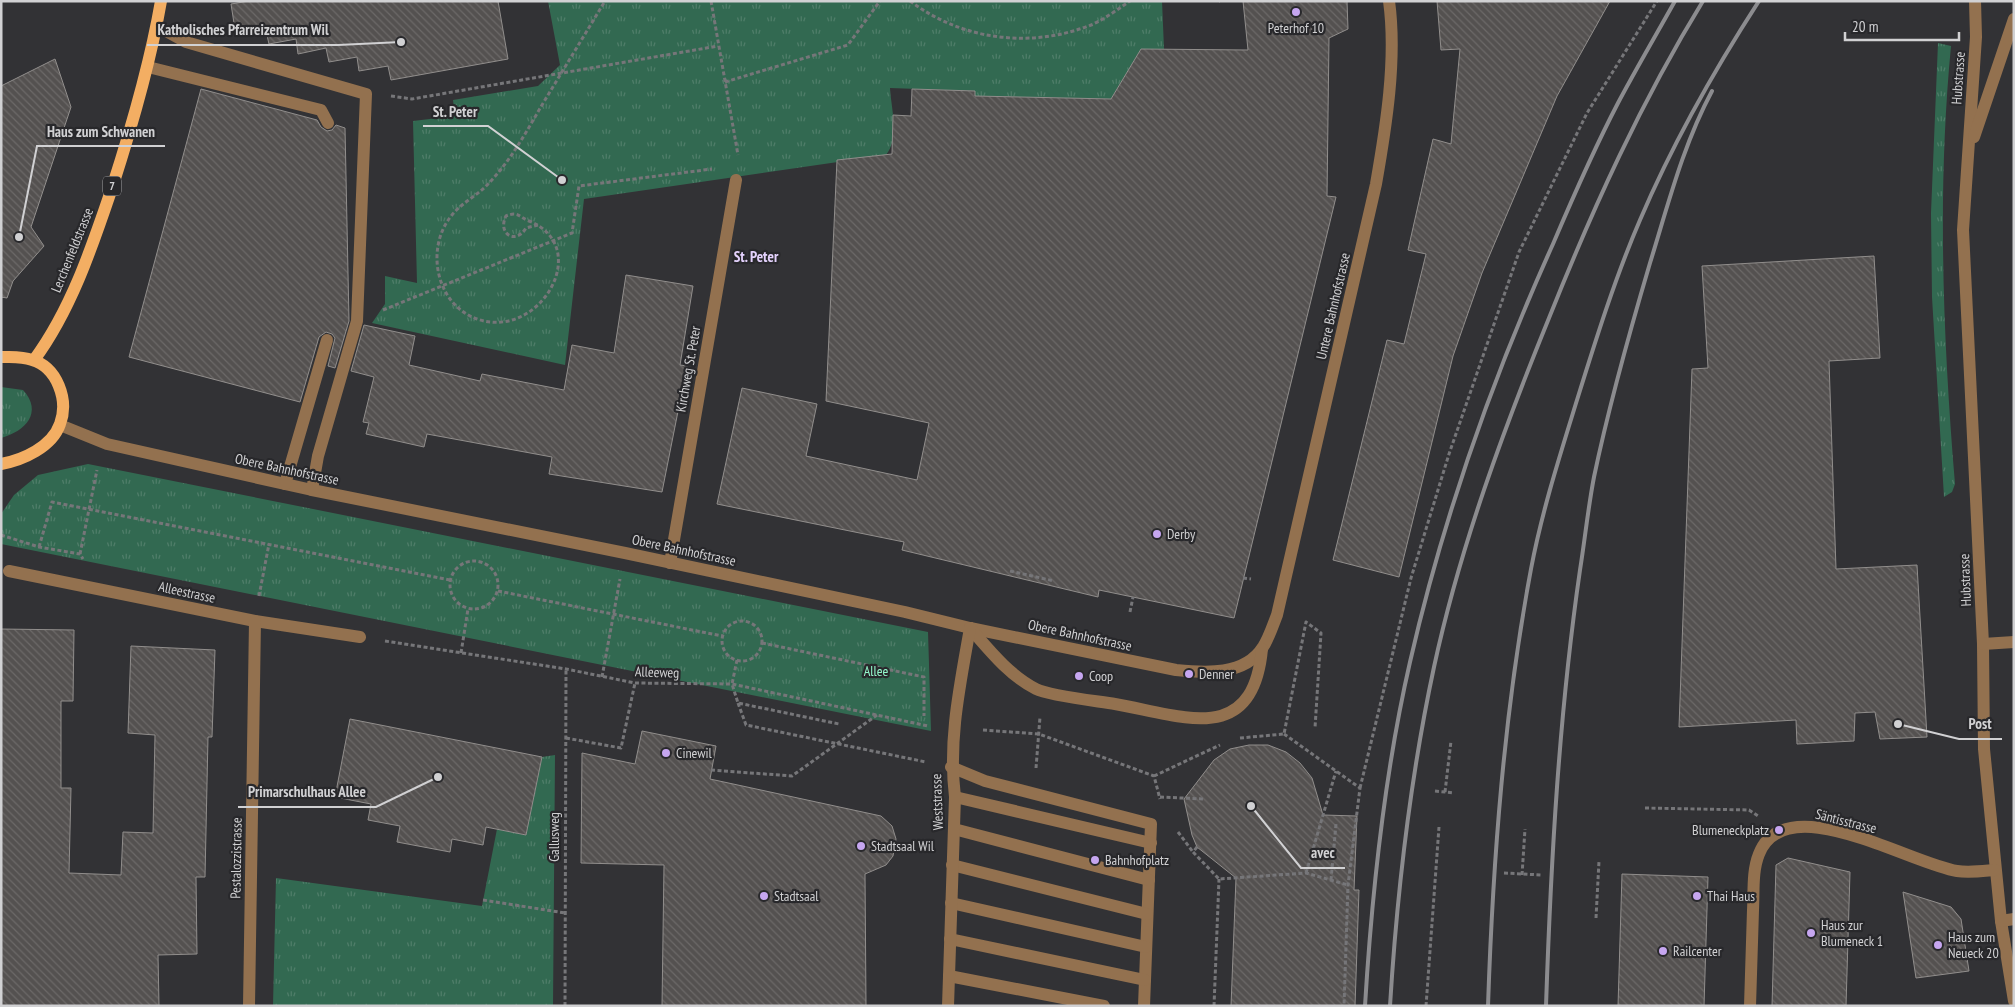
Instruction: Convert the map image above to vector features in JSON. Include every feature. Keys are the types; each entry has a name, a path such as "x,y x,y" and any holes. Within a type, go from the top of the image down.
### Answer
{"main road":[{"name":"Lerchenfeldstrasse","path":"34,360 49,339 84,265 138,109 161,1"},
{"path":"1,357 34,360 54,375 61,391 63,408 60,425 48,442 32,454 1,464"}],"street":[{"name":"Untere Bahnhofstrasse","path":"1277,615 1376,184 1386,125 1390,66 1389,1"},
{"name":"Hubstrasse","path":"1975,1 1976,37 1963,230 1983,644 1984,749 1996,870 2007,920 2014,1001"},
{"name":"Hubstrasse","path":"1968,156 2014,19"},
{"path":"157,26 186,42 366,94 357,321 318,456 312,490"},
{"path":"148,67 322,110 328,123"},
{"name":"Kirchweg St. Peter","path":"670,563 736,180"},
{"path":"285,484 327,340"},
{"name":"Obere Bahnhofstrasse","path":"60,425 107,444 312,490 906,612 970,628 1176,670 1201,673 1233,668 1250,661 1262,649 1277,615"},
{"name":"Alleestrasse","path":"10,571 255,621 360,637"},
{"name":"Pestalozzistrasse","path":"249,1006 255,621"},
{"path":"970,628 1006,669 1038,690 1182,718 1212,719 1238,709 1253,692 1260,670 1262,649"},
{"name":"Weststrasse","path":"948,1006 955,797 951,767 953,732 970,628"},
{"path":"1983,644 2014,642"},
{"path":"951,767 985,781 1151,824 1144,1006"},
{"path":"955,797 1151,843"},
{"name":"Säntisstrasse","path":"1750,1006 1754,876 1765,841 1779,830 1796,826 1812,826 1876,843 1958,871 1996,870"},
{"path":"954,829 1149,880"},
{"path":"952,865 1147,914"},
{"path":"951,902 1146,947"},
{"path":"950,939 1145,980"},
{"path":"949,976 1104,1006"}],"path":[{"path":"538,225 526,228 522,235 515,238 508,236 503,230 502,223 506,216 513,213 538,225 553,239 558,251 558,267 554,283 547,296 536,308 523,317 492,322 477,319 462,311 442,287 437,269 438,249 442,232 451,216 482,190 503,168 604,1"},
{"path":"710,1 740,165 736,180"},
{"path":"725,82 848,45 880,1"},
{"path":"910,1 932,17 952,26 995,37 1017,38 1035,38 1074,31 1093,24 1130,1"},
{"path":"1344,1006 1348,885 1360,788 1411,578 1449,454 1519,252 1587,113 1657,1"},
{"path":"366,94 412,99 718,46"},
{"path":"357,321 553,239 572,233 578,186 740,165"},
{"path":"80,554 97,470"},
{"path":"39,547 52,502 450,580"},
{"path":"255,621 270,544"},
{"path":"472,560 480,561 487,564 497,576 498,591 490,604 484,608 468,609 456,602 451,595 450,580 458,566 472,560"},
{"path":"602,677 622,571"},
{"path":"1010,571 1054,581"},
{"path":"1244,578 1251,579"},
{"path":"498,591 722,636"},
{"path":"1130,612 1133,597"},
{"path":"461,653 468,609"},
{"path":"735,621 748,622 759,630 762,643 760,650 750,659 737,660 731,658 723,648 722,636 729,624 735,621"},
{"path":"1306,622 1321,633 1315,728"},
{"name":"Alleeweg","path":"360,637 566,669 635,684 732,684 878,714 953,732"},
{"path":"762,643 924,677 924,716"},
{"path":"737,660 732,684 746,725 951,767"},
{"name":"Gallusweg","path":"565,1006 566,669"},
{"path":"566,738 621,748 635,684"},
{"path":"738,703 839,724"},
{"path":"711,770 792,776 878,714"},
{"path":"983,730 1039,734 1154,776 1168,820 1193,852 1219,879 1214,1006"},
{"path":"1284,734 1360,788"},
{"path":"1445,792 1451,741"},
{"path":"1306,873 1336,771"},
{"path":"1435,791 1454,793"},
{"path":"1160,797 1204,799"},
{"path":"1645,808 1749,810"},
{"path":"1151,824 1168,820"},
{"path":"1331,880 1336,824"},
{"path":"1426,1006 1439,827"},
{"path":"1522,874 1525,829"},
{"path":"1193,852 1197,847"},
{"path":"1596,918 1599,861"},
{"path":"1219,879 1306,873 1348,885"},
{"path":"1504,873 1541,875"},
{"path":"483,900 565,913"}],"green space":[{"path":"548,1 1162,1 1164,49 1141,49 1111,99 975,96 975,91 890,88 894,132 893,140 886,155 584,199 565,365 372,323 385,304 385,276 417,283 413,121 455,116 453,100 538,86 560,65"},
{"path":"1938,43 1951,46 1944,156 1943,265 1947,375 1955,484 1952,492 1944,497 1932,297 1931,213"},
{"path":"1,387 23,390 32,406 29,420 24,426 18,431 1,438"},
{"name":"Allee","path":"88,464 928,632 931,731 1,544 1,514 14,495 38,475"},
{"path":"555,755 553,1006 273,1006 276,878 482,906 497,829 526,835 542,757"}],"building":[{"path":"249,1 498,1 508,59 391,80 388,66 359,71 357,57 329,62 326,48 298,54 296,39 269,44 266,31 236,36 231,4"},
{"path":"1243,1 1347,1 1348,29 1329,38 1327,196 1336,197 1234,618 1099,590 1098,597 902,550 904,542 717,504 742,388 817,404 806,456 917,480 929,423 826,401 837,160 892,154 893,115 911,116 912,89 975,91 975,96 1111,99 1141,49 1248,50"},
{"path":"1437,1 1610,1 1557,96 1482,273 1453,356 1399,577 1333,560 1387,340 1404,344 1426,254 1408,250 1433,139 1451,144 1460,49 1441,50"},
{"path":"55,59 71,107 31,227 44,246 13,281 7,298 1,297 1,86"},
{"path":"201,89 317,120 321,127 327,131 332,130 336,125 345,128 349,321 335,368 328,366 335,338 332,334 326,332 319,337 300,402 129,357"},
{"path":"1874,256 1880,358 1829,361 1836,569 1917,565 1927,737 1880,739 1875,712 1855,713 1854,741 1797,744 1796,720 1679,727 1692,369 1708,368 1702,266"},
{"path":"626,275 693,286 680,365 687,366 662,492 549,474 552,457 427,434 424,447 366,434 369,423 363,422 374,377 351,371 364,325 415,336 409,365 480,381 482,374 564,390 572,345 614,353"},
{"path":"1,629 74,630 73,701 61,701 61,788 71,788 69,873 121,875 123,832 153,833 155,735 128,733 131,646 215,650 212,737 208,737 205,877 196,877 197,954 158,955 159,1006 1,1006"},
{"path":"350,719 542,757 526,835 486,827 483,845 452,839 450,852 397,842 400,826 368,820 371,804 335,797"},
{"name":"Stadtsaal","path":"642,731 716,746 710,779 881,816 892,826 896,839 893,856 886,865 865,874 866,1006 662,1006 664,865 581,863 582,753 635,764"},
{"path":"1249,745 1268,745 1286,752 1300,763 1312,778 1323,815 1357,816 1354,890 1359,890 1355,1006 1231,1006 1236,878 1197,847 1192,835 1184,799 1214,760 1230,749"},
{"name":"Haus zur Blumeneck 1","path":"1788,858 1850,872 1846,1006 1772,1006 1776,865"},
{"name":"Railcenter","path":"1622,874 1708,877 1704,1006 1618,1006"},
{"name":"Haus zum Neueck 20","path":"1903,892 1951,907 1961,919 1969,971 1916,978"}],"railway":[{"path":"1365,1006 1375,876 1393,747 1423,608 1454,502 1471,450 1510,346 1576,191 1618,103 1675,1"},
{"path":"1390,1006 1396,921 1411,793 1434,667 1456,578 1499,446 1583,236 1619,156 1680,39 1703,1"},
{"path":"1488,1006 1493,896 1507,732 1531,569 1546,505 1564,441 1599,332 1622,264 1640,220 1652,192 1695,108 1726,53 1759,1"},
{"path":"1546,1006 1550,896 1561,733 1573,624 1592,489 1606,423 1663,219 1684,154 1712,91"}],"place":[{"name":"Peterhof 10","path":"1296,12"},
{"name":"Katholisches Pfarreizentrum Wil","path":"401,42"},
{"name":"St. Peter","path":"562,180"},
{"name":"Haus zum Schwanen","path":"19,237"},
{"name":"Derby","path":"1157,534"},
{"name":"Denner","path":"1189,674"},
{"name":"Coop","path":"1079,676"},
{"name":"Post","path":"1898,724"},
{"name":"Cinewil","path":"666,753"},
{"name":"Primarschulhaus Allee","path":"438,777"},
{"name":"avec","path":"1251,806"},
{"name":"Blumeneckplatz","path":"1779,830"},
{"name":"Stadtsaal Wil","path":"861,846"},
{"name":"Bahnhofplatz","path":"1095,860"},
{"name":"Stadtsaal","path":"764,896"},
{"name":"Thai Haus","path":"1697,896"},
{"name":"Haus zur Blumeneck 1","path":"1811,933"},
{"name":"Haus zum Neueck 20","path":"1938,945"},
{"name":"Railcenter","path":"1663,951"}],"district":[{"name":"St. Peter","path":"756,257"}]}
